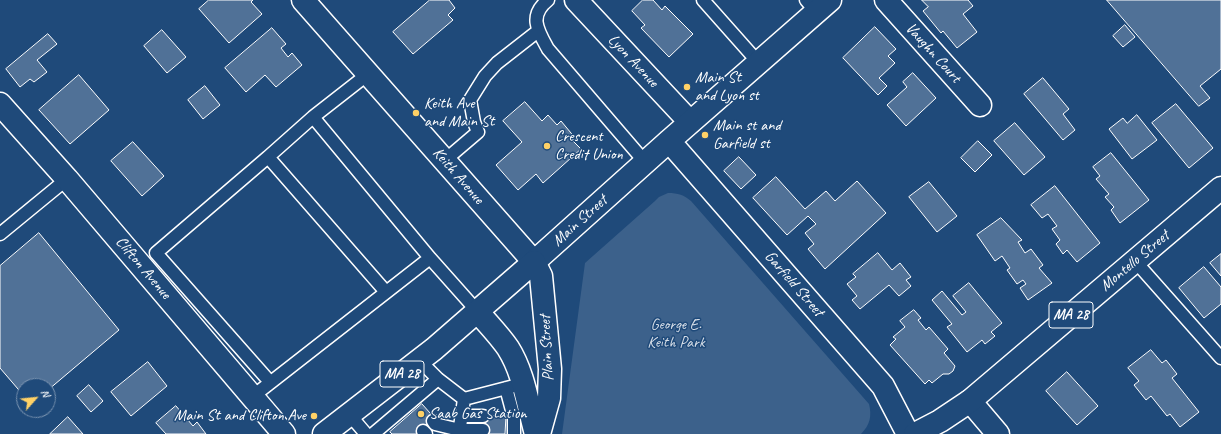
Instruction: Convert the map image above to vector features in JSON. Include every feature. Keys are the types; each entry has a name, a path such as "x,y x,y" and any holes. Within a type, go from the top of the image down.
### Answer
{"main road":[{"name":"Keith Avenue","path":"303,0 534,262"},
{"name":"Lyon Avenue","path":"576,0 690,122"},
{"name":"Vaughn Court","path":"886,0 980,105"},
{"name":"Main Street","path":"336,427 420,361 478,312 758,62 817,4"},
{"name":"Clifton Avenue","path":"3,112 67,179 148,259 252,397 284,434"},
{"name":"Garfield Street","path":"669,141 883,386 908,434"},
{"name":"Montello Street","path":"915,434 940,421 970,402 1221,188"},
{"name":"Plain Street","path":"534,262 542,276 550,369 549,398 537,434"},
{"name":"Plain Street","path":"478,312 508,349 514,386 537,434"},
{"path":"970,402 998,434"}],"lane":[{"path":"548,0 537,13 536,19 538,31 548,49 645,162"},
{"path":"703,0 758,62"},
{"path":"444,161 478,132 474,122 470,100 485,76 497,63 538,31"},
{"path":"270,382 148,259 314,117 368,74"},
{"path":"314,117 430,258 478,312"},
{"path":"268,157 386,292"},
{"path":"0,234 67,179"},
{"path":"252,397 430,258"},
{"path":"1135,261 1221,358"},
{"path":"420,361 438,379 464,399"},
{"path":"373,434 399,415 438,379"},
{"path":"464,399 514,386 510,417 512,432"},
{"path":"459,432 464,399"},
{"path":"462,416 483,416"},
{"path":"433,421 435,424 459,432 483,430"},
{"path":"336,427 366,434"}],"green space":[{"name":"George E. Keith Park","path":"668,193 681,195 691,201 869,404 870,420 861,434 562,434 585,263 659,197"}],"building":[{"path":"209,0 253,0 251,2 262,14 229,43 199,9"},
{"path":"430,0 449,0 455,8 448,15 453,20 413,54 393,32"},
{"path":"643,0 653,0 662,10 665,6 693,34 669,57 641,28 645,25 632,11"},
{"path":"922,0 968,0 973,6 963,14 977,32 957,48 943,31 941,33 923,11 928,7"},
{"path":"1107,0 1221,0 1221,69 1200,86 1210,98 1199,106"},
{"path":"1125,25 1135,37 1123,47 1113,36"},
{"path":"875,27 896,49 888,56 895,63 879,78 887,86 878,95 843,58"},
{"path":"272,28 286,44 281,48 288,57 292,53 302,65 276,87 265,75 246,92 225,68"},
{"path":"162,30 186,57 167,73 144,46"},
{"path":"48,34 57,44 37,60 47,72 34,82 30,79 20,87 6,69"},
{"path":"913,73 936,98 906,126 887,105 907,87 903,82"},
{"path":"79,75 109,110 70,144 39,110"},
{"path":"1043,78 1069,109 1063,114 1075,130 1063,140 1024,94"},
{"path":"205,86 220,105 203,119 188,100"},
{"name":"Crescent Credit Union","path":"525,102 542,121 548,115 557,125 561,121 576,139 573,141 581,149 543,183 536,174 518,190 496,165 522,142 503,121"},
{"path":"1176,104 1213,148 1189,168 1152,123"},
{"path":"1137,115 1157,140 1132,159 1109,129 1123,118 1127,123"},
{"path":"1015,123 1045,157 1024,175 994,141"},
{"path":"978,141 992,155 975,172 961,158"},
{"path":"133,142 164,176 142,196 111,161"},
{"path":"1111,153 1149,200 1120,223 1111,210 1114,207 1105,197 1109,194 1096,179 1100,176 1093,167"},
{"path":"739,157 756,175 741,189 724,171"},
{"path":"776,177 805,209 826,191 835,201 857,181 886,213 825,269 808,249 814,244 805,233 816,224 808,216 787,235 753,198"},
{"path":"929,182 957,216 937,232 909,197"},
{"path":"1055,186 1100,243 1077,262 1067,250 1063,254 1056,244 1060,240 1052,229 1057,226 1048,214 1042,218 1031,205"},
{"path":"1001,218 1022,240 1018,242 1025,253 1031,249 1043,265 1039,268 1052,283 1028,300 1020,288 1026,284 1023,280 1017,284 1007,270 1010,268 1002,256 995,261 977,235"},
{"path":"39,233 119,330 56,383 56,378 16,378 16,387 0,368 0,266"},
{"path":"878,253 892,270 900,263 911,277 906,280 911,286 899,296 889,285 860,309 852,300 857,296 847,284 856,277 853,274"},
{"path":"1221,254 1221,276 1210,263"},
{"path":"1204,267 1221,287 1221,304 1204,318 1179,288"},
{"path":"969,283 1002,323 991,332 995,336 985,344 982,340 967,352 947,327 952,324 932,300 942,291 962,315 966,312 953,296"},
{"path":"914,310 921,318 918,320 926,330 929,327 948,349 944,353 955,366 953,371 949,374 943,374 932,383 929,380 925,384 890,345 896,339 893,337 905,327 900,321"},
{"path":"1151,350 1162,363 1166,360 1177,374 1172,378 1199,412 1180,427 1170,414 1167,416 1151,396 1146,400 1134,385 1139,381 1128,368"},
{"path":"148,362 167,386 131,416 111,392"},
{"path":"1067,372 1098,406 1077,425 1046,391"},
{"path":"89,385 103,401 91,412 77,396"},
{"name":"Saab Gas Station","path":"422,404 439,423 426,434 392,434 390,432"},
{"path":"176,406 193,426 197,422 206,434 166,434 156,423"},
{"name":"Saab Gas Station","path":"481,415 506,416 505,434 481,434"},
{"path":"68,417 83,434 50,434"}],"place":[{"name":"Main St and Lyon st","path":"687,87"},
{"name":"Keith Ave and Main St","path":"416,113"},
{"name":"Main st and Garfield st","path":"705,135"},
{"name":"Crescent Credit Union","path":"547,146"},
{"name":"Saab Gas Station","path":"421,414"},
{"name":"Main St and Clifton Ave","path":"314,416"}]}
